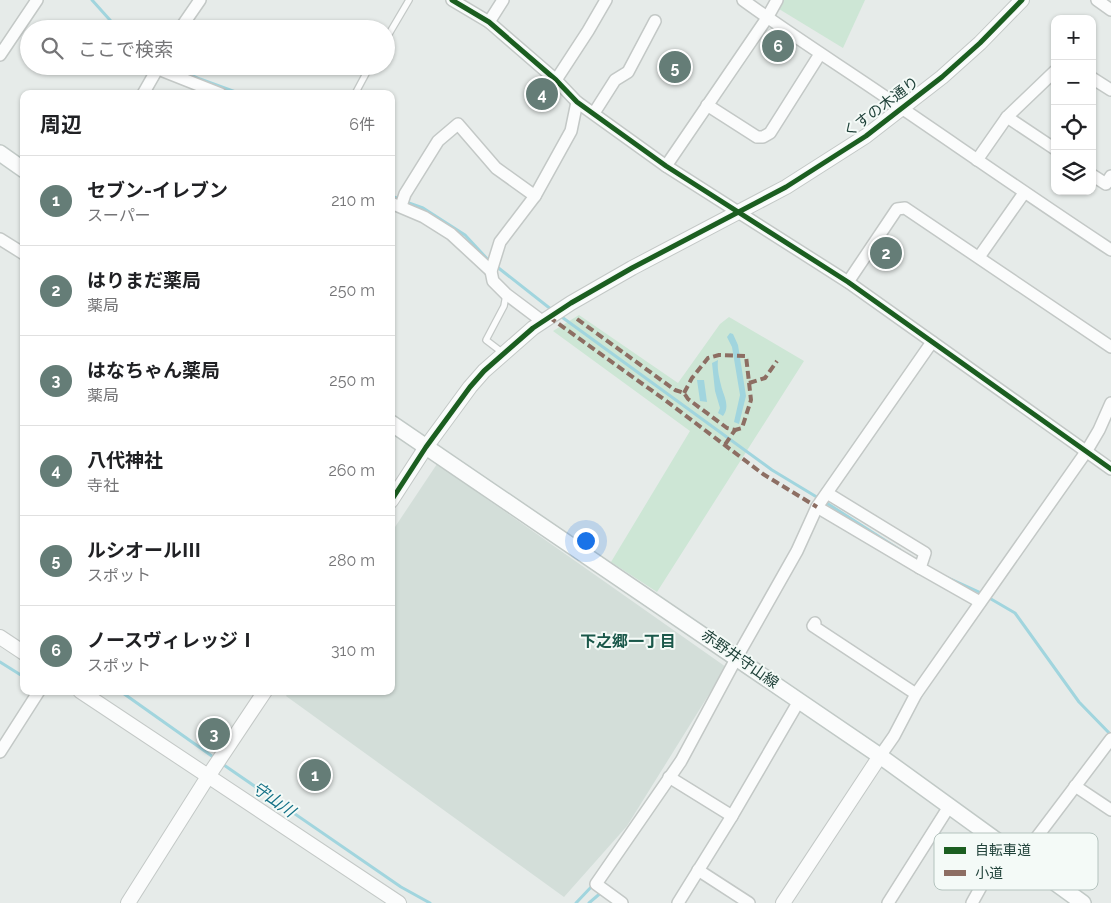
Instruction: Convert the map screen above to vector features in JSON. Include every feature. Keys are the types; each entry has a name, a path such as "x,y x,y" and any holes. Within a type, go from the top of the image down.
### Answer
{"main road":[{"path":"0,153 20,167"},
{"name":"赤野井守山線","path":"395,426 737,657 988,833"},
{"name":"赤野井守山線","path":"1065,890 1083,903"}],"street":[{"path":"24,20 37,0"},
{"path":"186,20 200,0"},
{"path":"452,0 489,22 556,80 577,102 666,166 848,282 1111,469"},
{"path":"489,22 503,0"},
{"path":"556,80 606,0"},
{"path":"743,0 1024,193 1111,250"},
{"path":"666,166 767,18 776,0"},
{"name":"くすの木通り","path":"395,494 426,447 470,387 484,371 542,321 632,268 786,187 866,136 942,78 980,44 1022,0"},
{"path":"1097,0 1111,10"},
{"path":"594,113 615,80 628,72 655,21"},
{"path":"0,55 20,25"},
{"path":"708,105 757,137 763,137 770,133 820,54"},
{"path":"977,160 1007,117 1051,74"},
{"path":"145,90 155,75"},
{"path":"176,75 211,90"},
{"path":"1096,81 1111,90"},
{"path":"542,321 506,294 493,280 492,267 500,242 535,196 571,131 577,102"},
{"path":"1007,117 1051,147"},
{"path":"492,267 451,234 400,201 438,140 458,124 496,168 535,196"},
{"path":"1096,178 1106,184 1111,176"},
{"path":"979,257 1024,193"},
{"path":"848,282 897,209 905,208 1111,347"},
{"path":"0,239 20,252"},
{"path":"622,903 596,884 681,761 797,551 816,507 932,342"},
{"path":"783,903 894,736 916,694 1086,452 1099,430 1111,403"},
{"path":"827,493 925,553 920,568"},
{"path":"816,507 980,602"},
{"path":"876,542 883,529"},
{"path":"815,623 813,626 916,694"},
{"path":"0,637 20,650"},
{"path":"0,752 36,695"},
{"path":"86,695 399,903"},
{"path":"128,903 262,695"},
{"path":"678,903 732,816 799,701"},
{"path":"1040,833 1111,739"},
{"path":"669,777 732,816"},
{"path":"1076,786 1111,810"},
{"path":"888,903 950,805"},
{"path":"698,870 749,903"},
{"path":"972,903 979,890"}],"lane":[{"path":"395,24 410,0"},
{"path":"358,90 366,75"},
{"path":"504,354 486,340 504,306 506,294"}],"shaded area":[{"path":"437,464 726,667 627,826 564,897 286,696 395,695 395,527"}],"green space":[{"path":"784,0 865,0 843,48 779,9"},
{"path":"579,315 678,383 720,324 729,317 804,361 657,592 611,562 690,431 553,331"}],"water":[{"path":"730,333 733,334 738,345 746,396 739,424 734,422 740,395 732,347 727,337"},
{"path":"718,360 719,376 726,404 723,416 718,413 720,408 715,391 712,363"},
{"path":"697,380 704,380 707,402 700,401"}],"waterway":[{"path":"92,0 110,20"},
{"path":"191,75 230,90"},
{"path":"395,197 400,199"},
{"path":"406,202 423,208 465,235 491,263"},
{"path":"496,266 552,310"},
{"path":"559,315 772,470 820,499"},
{"path":"825,502 900,550"},
{"path":"944,576 979,592 1015,613 1079,702 1111,735"},
{"name":"守山川","path":"0,662 20,674"},
{"name":"守山川","path":"126,695 216,759"},
{"name":"守山川","path":"221,763 401,887 430,903"},
{"name":"守山川","path":"576,903 593,885"},
{"path":"589,903 603,891"}],"marked path":[{"path":"549,317 665,400 763,474 817,507"},
{"path":"577,319 675,390 684,393 688,399 727,428 735,430 724,446"},
{"path":"684,393 692,378 708,358 719,355 746,356 751,400 742,428 735,430"},
{"path":"749,383 765,378 777,361"}],"cycle path":[{"path":"452,0 489,22 556,80 577,102 666,166 848,282 1111,469"},
{"path":"395,495 426,447 470,387 484,371 533,328 571,303 632,268 786,187 866,136 942,77 980,43 1022,0"}],"place":[{"name":"ノースヴィレッジⅠ","path":"778,46"},
{"name":"ルシオールⅢ","path":"675,67"},
{"name":"八代神社","path":"542,94"},
{"name":"はりまだ薬局","path":"886,253"},
{"name":"はなちゃん薬局","path":"214,734"},
{"name":"セブン-イレブン","path":"315,775"}],"district":[{"name":"下之郷一丁目","path":"628,641"}]}
